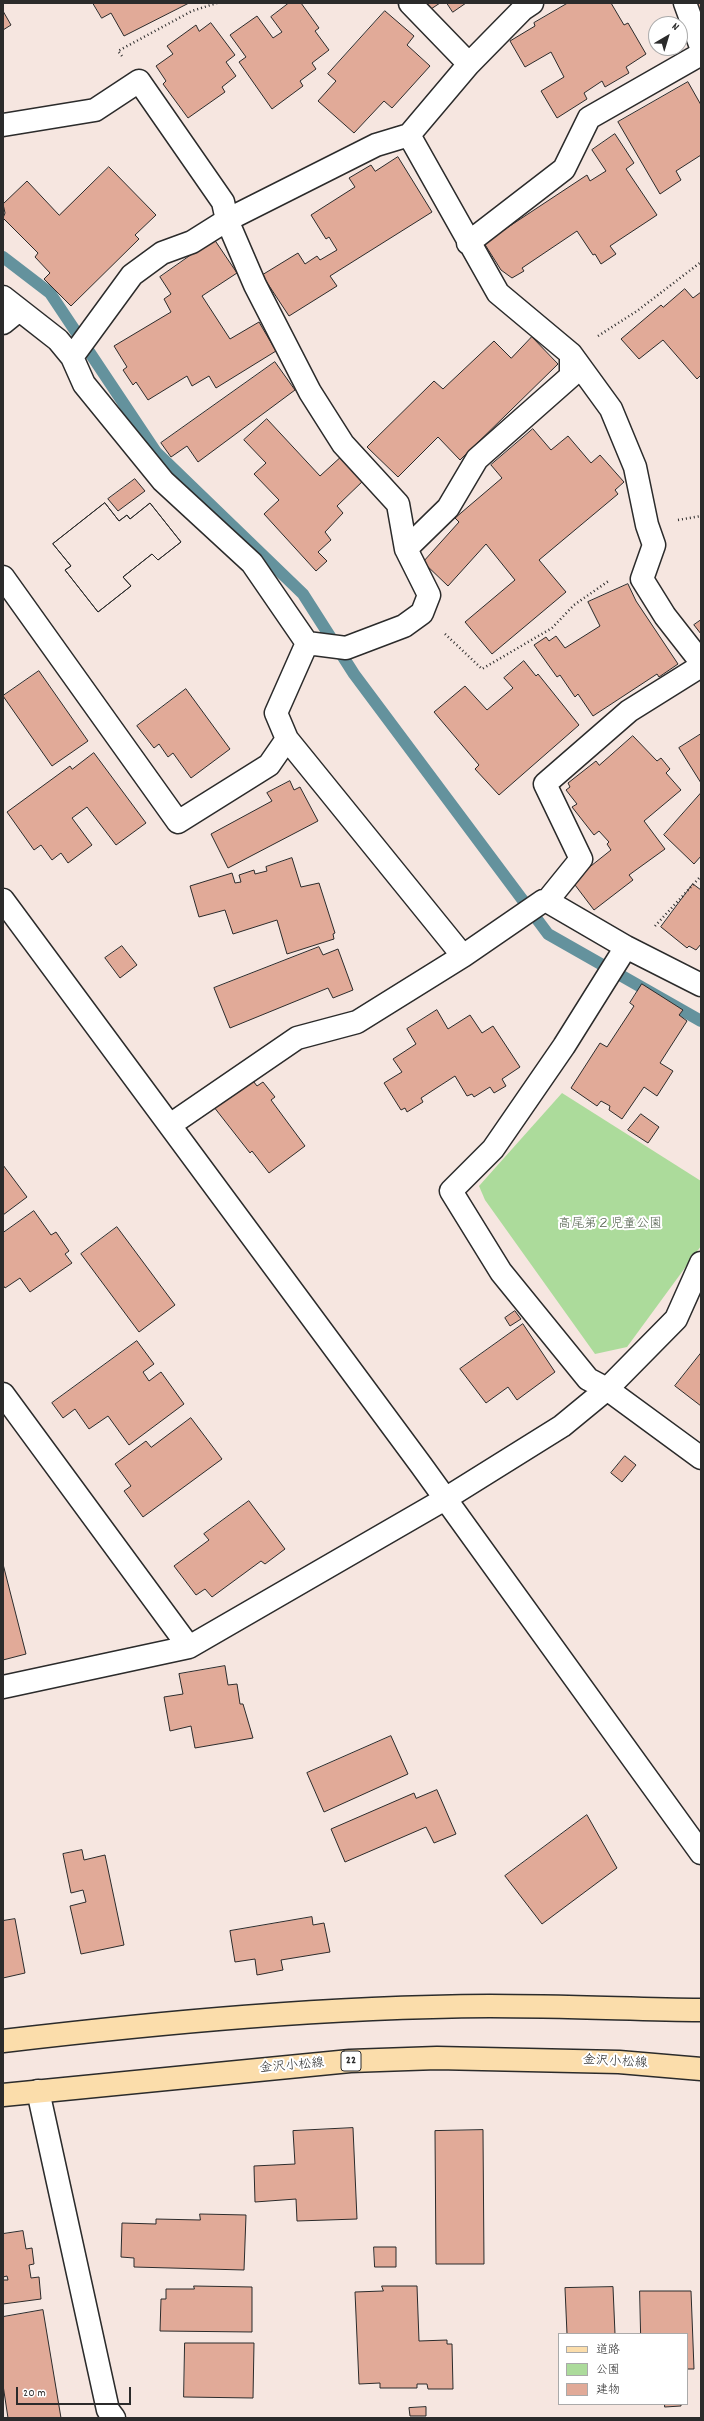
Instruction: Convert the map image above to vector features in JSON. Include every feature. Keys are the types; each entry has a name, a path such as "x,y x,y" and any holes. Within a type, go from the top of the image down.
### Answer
{"main road":[{"path":"3,2041 132,2026 306,2012 490,2006 701,2010"},
{"name":"金沢小松線","path":"3,2095 350,2061 437,2058 620,2062 701,2069"}],"street":[{"path":"410,3 469,64"},
{"path":"72,357 132,275 162,253 192,242 226,220 376,145 409,135 469,64 523,9 532,3"},
{"path":"685,3 701,47"},
{"path":"468,243 564,170 589,118 701,54"},
{"path":"3,125 95,110 139,81 223,202 226,220 255,285 310,392 343,444 398,504 406,549 429,595 422,613 404,626 346,648 307,643 252,563 163,481 84,384 72,357 58,340 8,310"},
{"path":"409,135 468,243 498,293 571,354 611,409 635,467 647,525 654,545 642,579 665,616 701,662"},
{"path":"406,549 448,508 476,459 571,376 571,354"},
{"path":"3,577 178,822 269,765 287,739"},
{"path":"307,643 276,714 287,739 463,956"},
{"path":"547,901 581,859 545,784 628,711 701,666"},
{"path":"3,900 445,1500 701,1853"},
{"path":"170,1125 297,1038 357,1022 463,956 542,901 547,901 626,947 701,986"},
{"path":"626,947 564,1046 493,1149 451,1191 502,1272 588,1379 607,1389 701,1458"},
{"path":"3,1687 189,1647 445,1500 562,1426 607,1389 676,1319 701,1263"},
{"path":"3,1394 189,1647"},
{"path":"38,2091 108,2410 114,2418"}],"path":[{"path":"139,81 118,51 192,10 217,3"},
{"path":"571,354 637,311 701,262"},
{"path":"422,613 482,668 552,628 574,605 616,576 642,579"},
{"path":"626,947 662,921 701,876"}],"green space":[{"name":"高尾第２児童公園","path":"562,1093 701,1181 701,1246 627,1347 595,1354 485,1200 479,1186"}],"building":[{"path":"93,3 189,3 124,36 111,13 102,18"},
{"path":"289,3 301,3 319,28 315,31 329,50 312,63 316,69 300,81 303,86 272,109 239,62 246,57 230,35 257,16 273,38 282,32 271,17"},
{"path":"423,3 440,3 428,11"},
{"path":"447,3 466,3 453,12"},
{"path":"568,3 611,3 624,25 628,23 646,54 626,67 629,73 605,87 602,81 584,93 587,99 557,118 541,91 564,77 551,52 525,67 510,41 535,26 534,23"},
{"path":"694,3 701,3 701,17"},
{"path":"3,11 11,25 3,30"},
{"path":"385,11 414,36 407,45 430,66 392,108 384,101 354,133 318,101 336,81 328,74"},
{"path":"211,23 235,55 226,62 236,76 222,87 225,92 188,118 163,84 166,81 156,66 173,54 167,46 196,25 199,31"},
{"path":"688,82 701,105 701,155 676,171 681,180 660,194 618,122"},
{"path":"615,134 634,163 626,169 657,215 610,246 616,254 601,264 577,231 522,268 524,271 512,278 501,270 484,243 587,175 590,181 606,171 592,150"},
{"path":"398,157 432,212 330,276 337,286 289,316 262,275 298,253 305,264 317,256 320,260 337,250 329,237 326,239 311,215 355,187 349,178 371,165 375,171"},
{"path":"109,167 156,215 135,235 139,239 71,306 44,279 50,273 35,257 38,253 3,218 5,213 3,204 27,181 59,215"},
{"path":"214,239 237,273 202,296 230,339 259,322 276,351 216,388 209,376 192,386 187,376 148,400 136,382 133,385 123,370 127,367 114,346 171,312 164,299 171,294 160,277"},
{"path":"685,289 693,298 701,292 701,375 697,379 663,340 639,359 621,339 661,305 663,307"},
{"path":"532,337 558,364 460,460 438,437 398,477 367,447 434,381 443,389 494,341 511,358"},
{"path":"275,362 295,390 198,462 187,446 171,457 161,443"},
{"path":"267,419 320,476 344,454 365,479 337,506 343,513 325,532 331,540 318,552 327,561 316,571 264,514 279,500 254,474 266,463 244,440"},
{"path":"533,429 551,450 568,436 591,463 600,455 624,482 615,490 618,494 539,560 566,592 492,654 465,622 515,580 486,544 448,586 423,562 459,522 455,518 502,478 491,465"},
{"path":"135,479 145,491 118,511 108,499"},
{"path":"105,503 119,521 127,515 130,519 150,503 181,542 158,560 152,554 123,577 131,586 98,612 65,570 71,566 53,544"},
{"path":"105,503 119,521 127,515 130,519 150,503 181,542 158,560 152,554 123,577 131,586 98,612 65,570 71,566 53,544"},
{"path":"628,584 636,601 678,664 659,677 657,674 593,716 578,694 575,697 560,675 557,677 534,645 546,637 549,641 556,636 565,648 600,626 588,602"},
{"path":"701,620 701,634 694,625"},
{"path":"524,661 536,676 538,674 579,725 499,795 475,769 479,765 434,712 465,686 487,710 513,688 504,678"},
{"path":"39,671 88,741 52,766 3,696"},
{"path":"186,689 230,749 191,778 173,753 168,757 159,744 154,748 137,726"},
{"path":"701,734 701,783 679,748"},
{"path":"633,736 657,761 661,758 670,769 666,773 681,790 644,821 665,849 629,875 633,880 594,910 572,881 611,850 607,844 609,842 599,831 594,835 572,807 577,804 566,790 570,787 568,783 596,761 599,765"},
{"path":"94,753 146,823 116,845 87,807 72,818 92,845 68,863 61,853 52,860 41,845 34,850 7,812 70,766 72,769"},
{"path":"290,781 294,790 300,787 318,821 228,868 211,834 272,801 267,793"},
{"path":"701,793 701,856 694,864 664,835"},
{"path":"292,858 301,887 319,883 335,933 333,934 334,939 287,954 277,920 233,934 225,910 199,917 190,886 232,873 235,883 241,882 239,875 254,870 255,874 267,871 266,867"},
{"path":"693,884 701,890 701,944 696,950 689,946 687,948 661,927"},
{"path":"122,946 137,965 120,978 105,958"},
{"path":"319,947 323,955 338,949 353,990 333,998 328,988 230,1028 214,988"},
{"path":"642,984 683,1010 679,1015 687,1021 660,1063 673,1071 657,1096 644,1087 622,1119 609,1110 610,1106 601,1101 597,1106 571,1088 600,1043 607,1047 634,1006 630,1003"},
{"path":"437,1010 448,1029 470,1015 482,1033 493,1026 520,1067 502,1079 506,1086 494,1093 490,1087 474,1097 472,1094 467,1096 455,1076 421,1098 423,1102 407,1112 405,1108 401,1110 384,1083 402,1072 393,1059 416,1044 407,1029"},
{"path":"247,1073 257,1086 263,1082 275,1097 271,1100 305,1146 269,1173 252,1151 250,1153 210,1102"},
{"path":"641,1114 659,1127 648,1143 628,1130"},
{"path":"3,1165 27,1197 3,1215"},
{"path":"34,1211 51,1235 56,1232 69,1251 65,1254 72,1263 30,1292 20,1278 5,1288 3,1285 3,1233"},
{"path":"117,1227 175,1305 139,1332 81,1254"},
{"path":"515,1311 521,1319 510,1326 505,1318"},
{"path":"523,1324 555,1372 517,1400 508,1387 486,1403 460,1369"},
{"path":"137,1341 154,1364 143,1372 149,1381 161,1372 184,1404 129,1445 108,1416 89,1429 75,1409 63,1418 52,1403"},
{"path":"701,1353 701,1406 675,1386"},
{"path":"191,1418 222,1459 143,1517 124,1491 131,1486 115,1464 146,1441 151,1447"},
{"path":"625,1456 636,1465 622,1482 611,1473"},
{"path":"249,1501 285,1549 265,1564 261,1561 212,1597 205,1589 196,1595 174,1566 209,1540 204,1534"},
{"path":"3,1564 26,1654 3,1660"},
{"path":"225,1666 228,1685 237,1684 240,1704 243,1704 253,1738 195,1748 191,1726 170,1731 164,1697 183,1694 179,1674"},
{"path":"391,1736 408,1774 324,1812 307,1773"},
{"path":"437,1790 456,1834 434,1843 426,1827 345,1862 331,1829 414,1793 416,1798"},
{"path":"587,1815 617,1868 542,1924 505,1876"},
{"path":"82,1850 84,1860 105,1855 124,1945 81,1954 70,1906 86,1902 83,1890 71,1893 63,1854"},
{"path":"312,1917 313,1925 324,1923 330,1952 281,1960 283,1970 257,1975 255,1959 235,1962 230,1931"},
{"path":"15,1919 25,1973 3,1978 3,1921"},
{"path":"353,2128 357,2219 297,2221 296,2199 255,2202 254,2166 295,2164 293,2131"},
{"path":"483,2130 484,2264 436,2264 435,2131"},
{"path":"200,2214 246,2215 244,2270 134,2267 134,2258 121,2257 122,2223 156,2224 156,2219 200,2220"},
{"path":"23,2231 26,2249 32,2248 34,2264 29,2265 31,2278 39,2277 41,2299 3,2304 3,2280 8,2280 7,2276 3,2277 3,2234"},
{"path":"374,2247 396,2247 396,2267 375,2267"},
{"path":"194,2286 252,2287 252,2332 160,2331 161,2299 166,2299 166,2289 194,2289"},
{"path":"382,2286 417,2286 419,2341 447,2340 447,2344 452,2344 453,2389 428,2389 427,2384 417,2384 417,2388 380,2388 380,2383 359,2384 355,2292 383,2291"},
{"path":"613,2287 615,2333 567,2333 565,2288"},
{"path":"640,2291 691,2291 694,2369 688,2369 688,2333 641,2333"},
{"path":"43,2310 61,2418 8,2418 3,2385 3,2317"},
{"path":"185,2343 254,2343 253,2398 184,2397"},
{"path":"665,2405 681,2405 681,2406 665,2407"},
{"path":"426,2407 426,2416 410,2416 409,2408"}],"waterway":[{"path":"3,257 50,293 156,452 303,594 354,674 548,934 701,1021"}]}
